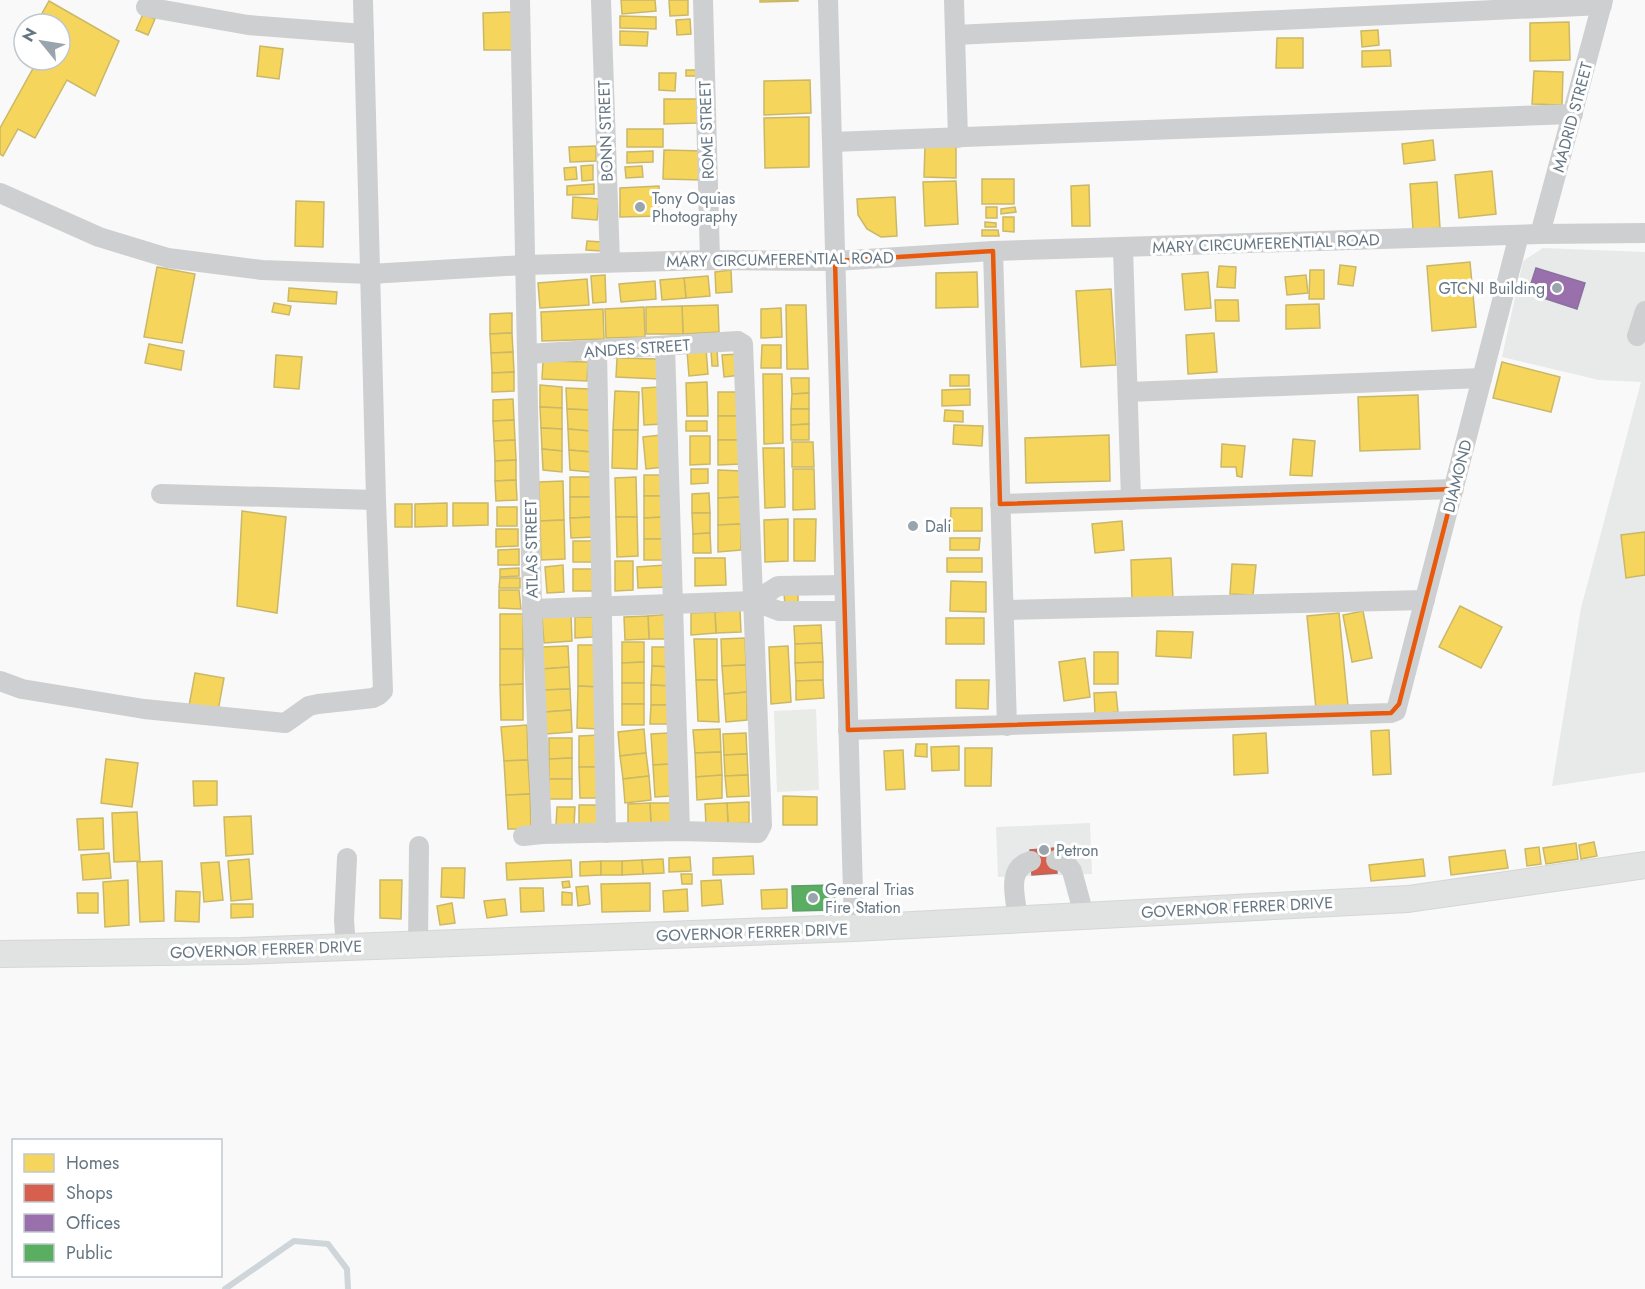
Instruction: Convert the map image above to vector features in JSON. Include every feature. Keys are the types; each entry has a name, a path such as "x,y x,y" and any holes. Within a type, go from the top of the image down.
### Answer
{"main road":[{"name":"GOVERNOR FERRER DRIVE","path":"0,954 241,951 854,928 1408,898 1645,865"}],"street":[{"path":"0,681 22,689 144,709 285,723 309,706 373,698 383,691 363,0"},
{"name":"ATLAS STREET","path":"520,0 532,609 533,835 606,833"},
{"name":"BONN STREET","path":"601,0 610,262"},
{"name":"ROME STREET","path":"703,0 710,260"},
{"path":"828,0 854,928"},
{"path":"954,0 958,138"},
{"path":"955,35 1420,7 1602,3"},
{"name":"MADRID STREET","path":"1540,234 1602,3"},
{"path":"146,7 248,25 364,34"},
{"path":"832,142 1573,114"},
{"name":"MARY CIRCUMFERENTIAL ROAD","path":"0,193 99,237 168,258 262,270 370,274 610,262 835,261 993,251 1540,234 1645,233"},
{"name":"DIAMOND","path":"1007,726 1391,713 1396,711 1519,236"},
{"path":"1123,248 1131,500"},
{"path":"848,730 1007,726 993,251"},
{"path":"1637,336 1645,311"},
{"name":"ANDES STREET","path":"528,354 738,340 744,346 754,602"},
{"path":"665,346 680,831"},
{"path":"597,351 606,833 680,831 758,833 762,825 754,602"},
{"path":"1128,392 1482,378"},
{"path":"1000,504 1454,489"},
{"path":"161,494 376,500"},
{"path":"754,602 778,586 844,585"},
{"path":"1004,610 1425,600"},
{"path":"532,609 754,602 779,612 845,611"},
{"path":"418,945 419,846"},
{"path":"346,947 344,920 347,858"},
{"path":"1056,860 1065,863 1072,871 1084,915"},
{"path":"1018,919 1014,876 1023,863 1031,861"}],"highlighted area":[{"path":"993,251 1000,504 1454,489 1399,704 1391,713 848,730 835,261"}],"shaded area":[{"path":"1543,248 1645,252 1645,772 1552,786 1581,608 1641,382 1599,380 1502,357 1523,261"},
{"path":"816,709 819,790 777,792 774,711"},
{"name":"Petron","path":"1090,823 1092,874 998,877 996,827"}],"building: Homes":[{"path":"621,0 655,0 656,11 622,14"},
{"path":"669,0 688,0 688,15 670,16"},
{"path":"760,0 798,0 798,1 760,2"},
{"path":"49,1 68,12 43,12"},
{"path":"513,12 515,50 484,50 483,13"},
{"path":"72,14 119,41 95,96 67,80 35,138 18,129 3,156 0,154 0,128 31,72 72,72"},
{"path":"143,14 155,19 148,35 136,30"},
{"path":"620,16 656,17 656,29 620,28"},
{"path":"690,19 691,34 677,35 676,20"},
{"path":"1569,22 1570,60 1530,61 1530,23"},
{"path":"1378,30 1379,45 1362,47 1361,31"},
{"path":"620,31 648,32 647,46 620,45"},
{"path":"1277,38 1303,38 1303,68 1276,68"},
{"path":"260,46 283,49 279,79 257,76"},
{"path":"1390,50 1391,66 1362,67 1362,51"},
{"path":"686,70 696,70 696,76 686,76"},
{"path":"1534,71 1563,72 1562,105 1532,104"},
{"path":"659,73 676,73 675,91 659,90"},
{"path":"810,80 811,113 764,115 764,81"},
{"path":"664,99 698,99 698,123 664,124"},
{"path":"809,117 809,167 765,168 764,118"},
{"path":"627,129 663,129 663,147 627,147"},
{"path":"1433,140 1435,160 1404,164 1402,144"},
{"path":"925,145 956,145 956,178 924,177"},
{"path":"596,146 596,161 570,162 569,147"},
{"path":"664,150 704,151 703,180 663,179"},
{"path":"653,151 653,162 627,163 627,152"},
{"path":"593,165 593,180 582,181 581,166"},
{"path":"642,166 643,177 626,178 625,167"},
{"path":"576,167 577,179 565,180 564,168"},
{"path":"1492,171 1496,214 1459,218 1455,175"},
{"path":"982,179 1014,179 1014,204 982,204"},
{"path":"956,181 958,224 925,226 923,182"},
{"path":"1437,182 1440,228 1413,230 1410,184"},
{"path":"594,184 594,194 567,195 567,186"},
{"path":"1089,185 1090,226 1072,226 1071,186"},
{"path":"659,186 660,216 620,217 620,188"},
{"path":"573,197 599,199 597,220 572,218"},
{"path":"895,197 897,236 881,237 867,229 858,215 857,199"},
{"path":"296,201 324,202 323,247 295,246"},
{"path":"986,207 997,207 997,218 986,218"},
{"path":"1015,207 1016,212 1001,214 1001,209"},
{"path":"1003,217 1014,217 1014,232 1003,231"},
{"path":"985,222 996,223 996,227 985,227"},
{"path":"982,230 998,230 999,236 982,236"},
{"path":"587,241 602,242 601,251 586,250"},
{"path":"1470,262 1476,327 1432,331 1427,266"},
{"path":"1340,265 1356,267 1353,286 1338,284"},
{"path":"1219,266 1236,267 1235,288 1217,287"},
{"path":"157,267 195,274 182,343 144,337"},
{"path":"731,270 732,292 716,293 715,272"},
{"path":"1310,270 1324,270 1324,299 1309,299"},
{"path":"977,272 978,307 936,308 936,273"},
{"path":"1208,272 1211,308 1185,310 1182,274"},
{"path":"605,275 606,302 593,303 591,276"},
{"path":"1306,275 1308,293 1287,295 1285,277"},
{"path":"708,276 710,296 686,298 684,278"},
{"path":"684,278 686,298 662,300 660,280"},
{"path":"587,279 589,305 540,308 538,283"},
{"path":"655,281 656,299 621,302 619,284"},
{"path":"289,288 337,292 336,304 288,301"},
{"path":"1111,289 1116,365 1081,367 1076,291"},
{"path":"1215,300 1238,300 1239,321 1216,321"},
{"path":"274,303 291,306 289,315 272,312"},
{"path":"1319,304 1320,328 1286,329 1286,305"},
{"path":"718,305 719,332 683,334 682,306"},
{"path":"786,305 806,305 808,369 787,369"},
{"path":"682,306 683,334 646,334 646,307"},
{"path":"644,307 645,337 606,338 605,309"},
{"path":"781,308 782,337 761,338 761,309"},
{"path":"603,309 604,339 542,341 541,312"},
{"path":"512,313 512,333 490,334 490,314"},
{"path":"512,333 513,352 491,353 490,334"},
{"path":"1214,333 1217,372 1188,374 1186,335"},
{"path":"149,344 184,351 181,370 145,363"},
{"path":"762,345 781,345 781,368 761,368"},
{"path":"706,349 708,374 689,376 687,351"},
{"path":"711,350 717,350 718,366 712,366"},
{"path":"513,352 514,372 492,373 491,353"},
{"path":"739,354 741,375 724,377 722,355"},
{"path":"276,355 302,357 299,389 274,387"},
{"path":"617,358 659,359 659,379 616,377"},
{"path":"543,361 588,362 587,381 542,379"},
{"path":"1502,362 1560,377 1551,412 1493,398"},
{"path":"514,372 514,391 492,392 492,373"},
{"path":"763,374 782,374 783,443 764,444"},
{"path":"950,375 969,375 969,386 950,386"},
{"path":"791,378 809,378 809,393 792,394"},
{"path":"707,382 708,416 687,416 686,383"},
{"path":"540,385 562,387 562,408 540,407"},
{"path":"661,387 663,424 644,425 642,388"},
{"path":"566,388 589,389 590,410 567,409"},
{"path":"970,389 970,405 942,406 942,390"},
{"path":"615,391 639,392 638,430 613,430"},
{"path":"718,392 740,392 740,416 718,416"},
{"path":"809,393 809,409 791,409 792,394"},
{"path":"1418,395 1420,449 1360,451 1358,397"},
{"path":"513,399 514,420 493,421 493,400"},
{"path":"540,407 562,408 562,429 541,428"},
{"path":"567,409 590,410 590,431 568,429"},
{"path":"791,409 809,409 809,424 791,425"},
{"path":"945,410 963,411 963,422 944,421"},
{"path":"718,416 740,416 741,440 718,440"},
{"path":"514,420 515,440 494,441 493,421"},
{"path":"686,421 707,421 707,431 686,431"},
{"path":"809,424 809,440 791,440 791,425"},
{"path":"954,425 983,426 982,446 953,444"},
{"path":"541,428 562,429 562,451 542,449"},
{"path":"568,429 590,431 591,452 569,450"},
{"path":"613,430 638,430 637,469 612,468"},
{"path":"661,435 664,467 646,469 643,437"},
{"path":"1109,435 1110,481 1026,483 1025,438"},
{"path":"690,436 710,436 710,464 690,465"},
{"path":"1293,439 1315,441 1312,476 1290,475"},
{"path":"515,440 516,460 495,461 494,441"},
{"path":"718,440 741,440 741,464 718,465"},
{"path":"792,442 813,442 814,467 792,467"},
{"path":"1222,444 1245,446 1242,477 1237,476 1236,467 1221,467"},
{"path":"763,448 784,448 785,507 765,508"},
{"path":"542,449 562,451 562,472 543,470"},
{"path":"569,450 591,452 591,472 570,470"},
{"path":"516,460 516,480 495,481 495,461"},
{"path":"691,469 708,469 708,483 691,484"},
{"path":"793,469 814,469 815,509 793,510"},
{"path":"718,470 742,471 742,497 718,498"},
{"path":"644,475 665,475 665,496 644,496"},
{"path":"570,477 594,477 594,497 570,497"},
{"path":"636,477 637,517 616,517 615,478"},
{"path":"516,480 517,500 496,501 495,481"},
{"path":"563,481 564,520 540,521 539,482"},
{"path":"709,493 710,513 692,513 692,494"},
{"path":"644,496 665,496 665,517 644,518"},
{"path":"570,497 594,497 595,517 570,518"},
{"path":"742,497 741,524 718,525 718,498"},
{"path":"447,503 447,526 415,527 415,504"},
{"path":"453,503 488,503 488,525 453,526"},
{"path":"395,504 412,504 412,527 395,527"},
{"path":"497,507 517,507 517,526 497,526"},
{"path":"951,508 982,508 982,531 950,531"},
{"path":"242,511 286,517 277,613 237,606"},
{"path":"692,513 710,513 710,533 693,534"},
{"path":"595,517 595,537 571,538 570,518"},
{"path":"616,517 637,517 638,556 617,557"},
{"path":"665,517 666,539 644,539 644,518"},
{"path":"788,519 788,561 765,562 764,520"},
{"path":"794,519 816,519 815,561 794,561"},
{"path":"564,520 565,559 541,560 540,521"},
{"path":"1122,521 1124,550 1095,553 1092,524"},
{"path":"741,524 741,550 718,552 718,525"},
{"path":"496,529 518,529 518,546 496,547"},
{"path":"1645,532 1645,575 1626,578 1621,535"},
{"path":"710,533 711,553 693,553 693,534"},
{"path":"950,538 980,538 979,550 950,550"},
{"path":"644,539 666,539 666,560 644,560"},
{"path":"573,541 593,541 593,562 573,562"},
{"path":"519,549 519,565 498,565 498,550"},
{"path":"695,558 725,558 726,585 695,586"},
{"path":"947,558 982,558 982,572 947,572"},
{"path":"1171,558 1173,599 1132,601 1131,560"},
{"path":"615,561 633,561 633,590 615,591"},
{"path":"1232,564 1256,565 1253,595 1230,594"},
{"path":"563,565 564,592 547,593 545,567"},
{"path":"666,565 666,587 638,588 637,567"},
{"path":"519,568 519,576 500,577 500,569"},
{"path":"573,569 594,569 593,591 573,591"},
{"path":"500,578 520,578 520,588 499,588"},
{"path":"951,581 986,582 986,612 950,611"},
{"path":"499,590 519,590 521,609 499,608"},
{"path":"798,593 798,604 785,604 784,594"},
{"path":"1460,606 1502,627 1481,668 1439,647"},
{"path":"740,610 741,632 716,633 715,612"},
{"path":"1363,611 1372,658 1352,662 1343,615"},
{"path":"715,612 716,633 691,635 691,613"},
{"path":"1339,613 1348,706 1316,709 1307,616"},
{"path":"500,614 523,614 523,649 500,649"},
{"path":"672,614 673,639 649,639 648,616"},
{"path":"571,615 572,641 544,643 542,617"},
{"path":"648,616 649,639 625,640 624,617"},
{"path":"575,617 593,617 593,637 575,638"},
{"path":"946,618 984,618 984,644 946,644"},
{"path":"821,625 822,643 795,644 794,626"},
{"path":"1157,631 1193,632 1191,658 1156,656"},
{"path":"745,638 746,665 722,666 721,639"},
{"path":"694,639 717,639 717,680 696,680"},
{"path":"622,642 644,642 644,662 622,663"},
{"path":"822,643 823,662 795,663 795,644"},
{"path":"578,645 599,645 599,687 578,686"},
{"path":"568,646 569,667 542,669 541,647"},
{"path":"788,646 791,702 771,704 769,647"},
{"path":"652,647 672,647 671,667 652,666"},
{"path":"500,649 523,649 523,684 500,685"},
{"path":"1094,652 1118,652 1118,684 1094,684"},
{"path":"1085,658 1090,697 1064,701 1059,662"},
{"path":"644,662 644,683 622,683 622,663"},
{"path":"823,662 823,680 796,681 795,663"},
{"path":"746,665 747,692 724,694 722,666"},
{"path":"652,666 671,667 671,686 651,685"},
{"path":"569,667 570,689 543,690 542,669"},
{"path":"195,673 224,678 218,711 189,706"},
{"path":"696,680 717,680 719,722 698,721"},
{"path":"823,680 824,698 796,700 796,681"},
{"path":"956,680 989,680 988,709 956,708"},
{"path":"622,683 644,683 644,704 622,704"},
{"path":"523,684 523,720 501,720 500,685"},
{"path":"651,685 671,686 670,705 651,705"},
{"path":"578,686 599,687 599,729 577,728"},
{"path":"570,689 571,710 545,712 543,690"},
{"path":"747,692 747,720 726,722 724,694"},
{"path":"1116,692 1118,712 1095,714 1094,693"},
{"path":"622,704 644,704 644,725 622,725"},
{"path":"651,705 670,705 670,724 650,724"},
{"path":"571,710 572,732 546,734 545,712"},
{"path":"527,725 528,760 504,761 501,727"},
{"path":"644,729 646,753 620,756 618,732"},
{"path":"720,729 721,752 695,753 693,730"},
{"path":"1389,730 1391,774 1373,775 1371,731"},
{"path":"668,733 670,764 653,765 651,734"},
{"path":"746,733 747,754 724,755 723,734"},
{"path":"1266,733 1268,773 1234,775 1233,735"},
{"path":"601,735 602,767 579,767 579,736"},
{"path":"549,738 572,738 572,758 549,759"},
{"path":"916,744 927,744 927,757 915,756"},
{"path":"959,746 959,770 932,771 931,747"},
{"path":"965,748 992,748 991,786 965,786"},
{"path":"903,750 905,789 886,790 884,751"},
{"path":"721,752 722,775 696,777 695,753"},
{"path":"646,753 649,776 623,779 620,756"},
{"path":"747,754 748,775 725,776 724,755"},
{"path":"572,758 572,779 549,779 549,759"},
{"path":"106,759 138,763 132,807 101,803"},
{"path":"528,760 530,794 506,795 504,761"},
{"path":"670,764 671,796 655,797 653,765"},
{"path":"579,767 602,767 603,798 580,798"},
{"path":"722,775 722,798 697,800 696,777"},
{"path":"748,775 749,796 727,797 725,776"},
{"path":"649,776 651,800 625,803 623,779"},
{"path":"549,779 572,779 572,799 549,799"},
{"path":"193,781 217,781 217,805 194,806"},
{"path":"530,794 531,829 508,829 506,795"},
{"path":"783,796 817,797 817,825 783,825"},
{"path":"749,802 749,823 728,824 727,803"},
{"path":"650,803 673,803 673,824 651,825"},
{"path":"650,803 651,825 628,825 628,804"},
{"path":"727,803 728,824 706,825 705,804"},
{"path":"579,805 598,805 598,826 579,826"},
{"path":"557,807 575,807 574,826 556,825"},
{"path":"137,812 140,861 114,862 112,813"},
{"path":"251,816 253,854 226,856 224,817"},
{"path":"103,818 104,849 79,850 77,819"},
{"path":"1594,842 1597,856 1581,859 1579,845"},
{"path":"1576,843 1578,859 1546,864 1543,848"},
{"path":"1539,847 1541,864 1527,866 1525,849"},
{"path":"1505,850 1508,868 1451,875 1449,857"},
{"path":"109,853 111,878 83,880 81,855"},
{"path":"753,856 754,874 713,875 713,858"},
{"path":"690,857 691,871 669,872 669,858"},
{"path":"249,859 252,899 231,901 228,861"},
{"path":"663,859 664,873 643,874 642,860"},
{"path":"1423,859 1425,876 1371,881 1369,865"},
{"path":"571,860 572,877 507,880 506,863"},
{"path":"642,860 643,874 622,875 622,861"},
{"path":"162,861 164,921 140,922 137,862"},
{"path":"601,861 601,875 580,876 580,862"},
{"path":"601,861 622,861 622,875 601,875"},
{"path":"219,862 223,900 204,902 201,863"},
{"path":"442,868 465,868 464,898 441,897"},
{"path":"681,874 692,874 692,884 682,884"},
{"path":"128,880 129,925 105,927 103,882"},
{"path":"380,880 402,880 401,919 380,918"},
{"path":"721,880 723,904 702,906 701,881"},
{"path":"569,881 570,887 563,888 562,882"},
{"path":"650,883 650,911 602,912 601,884"},
{"path":"588,886 590,904 578,906 576,887"},
{"path":"520,888 543,888 544,911 521,912"},
{"path":"687,889 688,911 664,912 663,891"},
{"path":"787,889 787,908 762,909 761,890"},
{"path":"176,891 200,892 199,922 175,921"},
{"path":"562,892 572,893 572,905 562,905"},
{"path":"77,893 98,893 98,913 78,913"},
{"path":"505,899 507,915 487,918 484,901"},
{"path":"452,903 455,923 440,925 437,906"},
{"path":"231,904 253,904 253,917 231,918"}],"building: Shops":[{"path":"1055,848 1057,873 1032,875 1030,850"}],"building: Offices":[{"name":"GTCNI Building","path":"1536,268 1585,283 1577,309 1528,293"}],"building: Public":[{"name":"General Trias Fire Station","path":"834,885 835,910 793,911 792,886"}],"waterway":[{"path":"225,1289 294,1241 328,1244 347,1269 348,1289"}],"place":[{"name":"Tony Oquias Photography","path":"640,207"},
{"name":"GTCNI Building","path":"1557,288"},
{"name":"Dali","path":"913,526"},
{"name":"Petron","path":"1044,850"},
{"name":"General Trias Fire Station","path":"813,898"}]}
